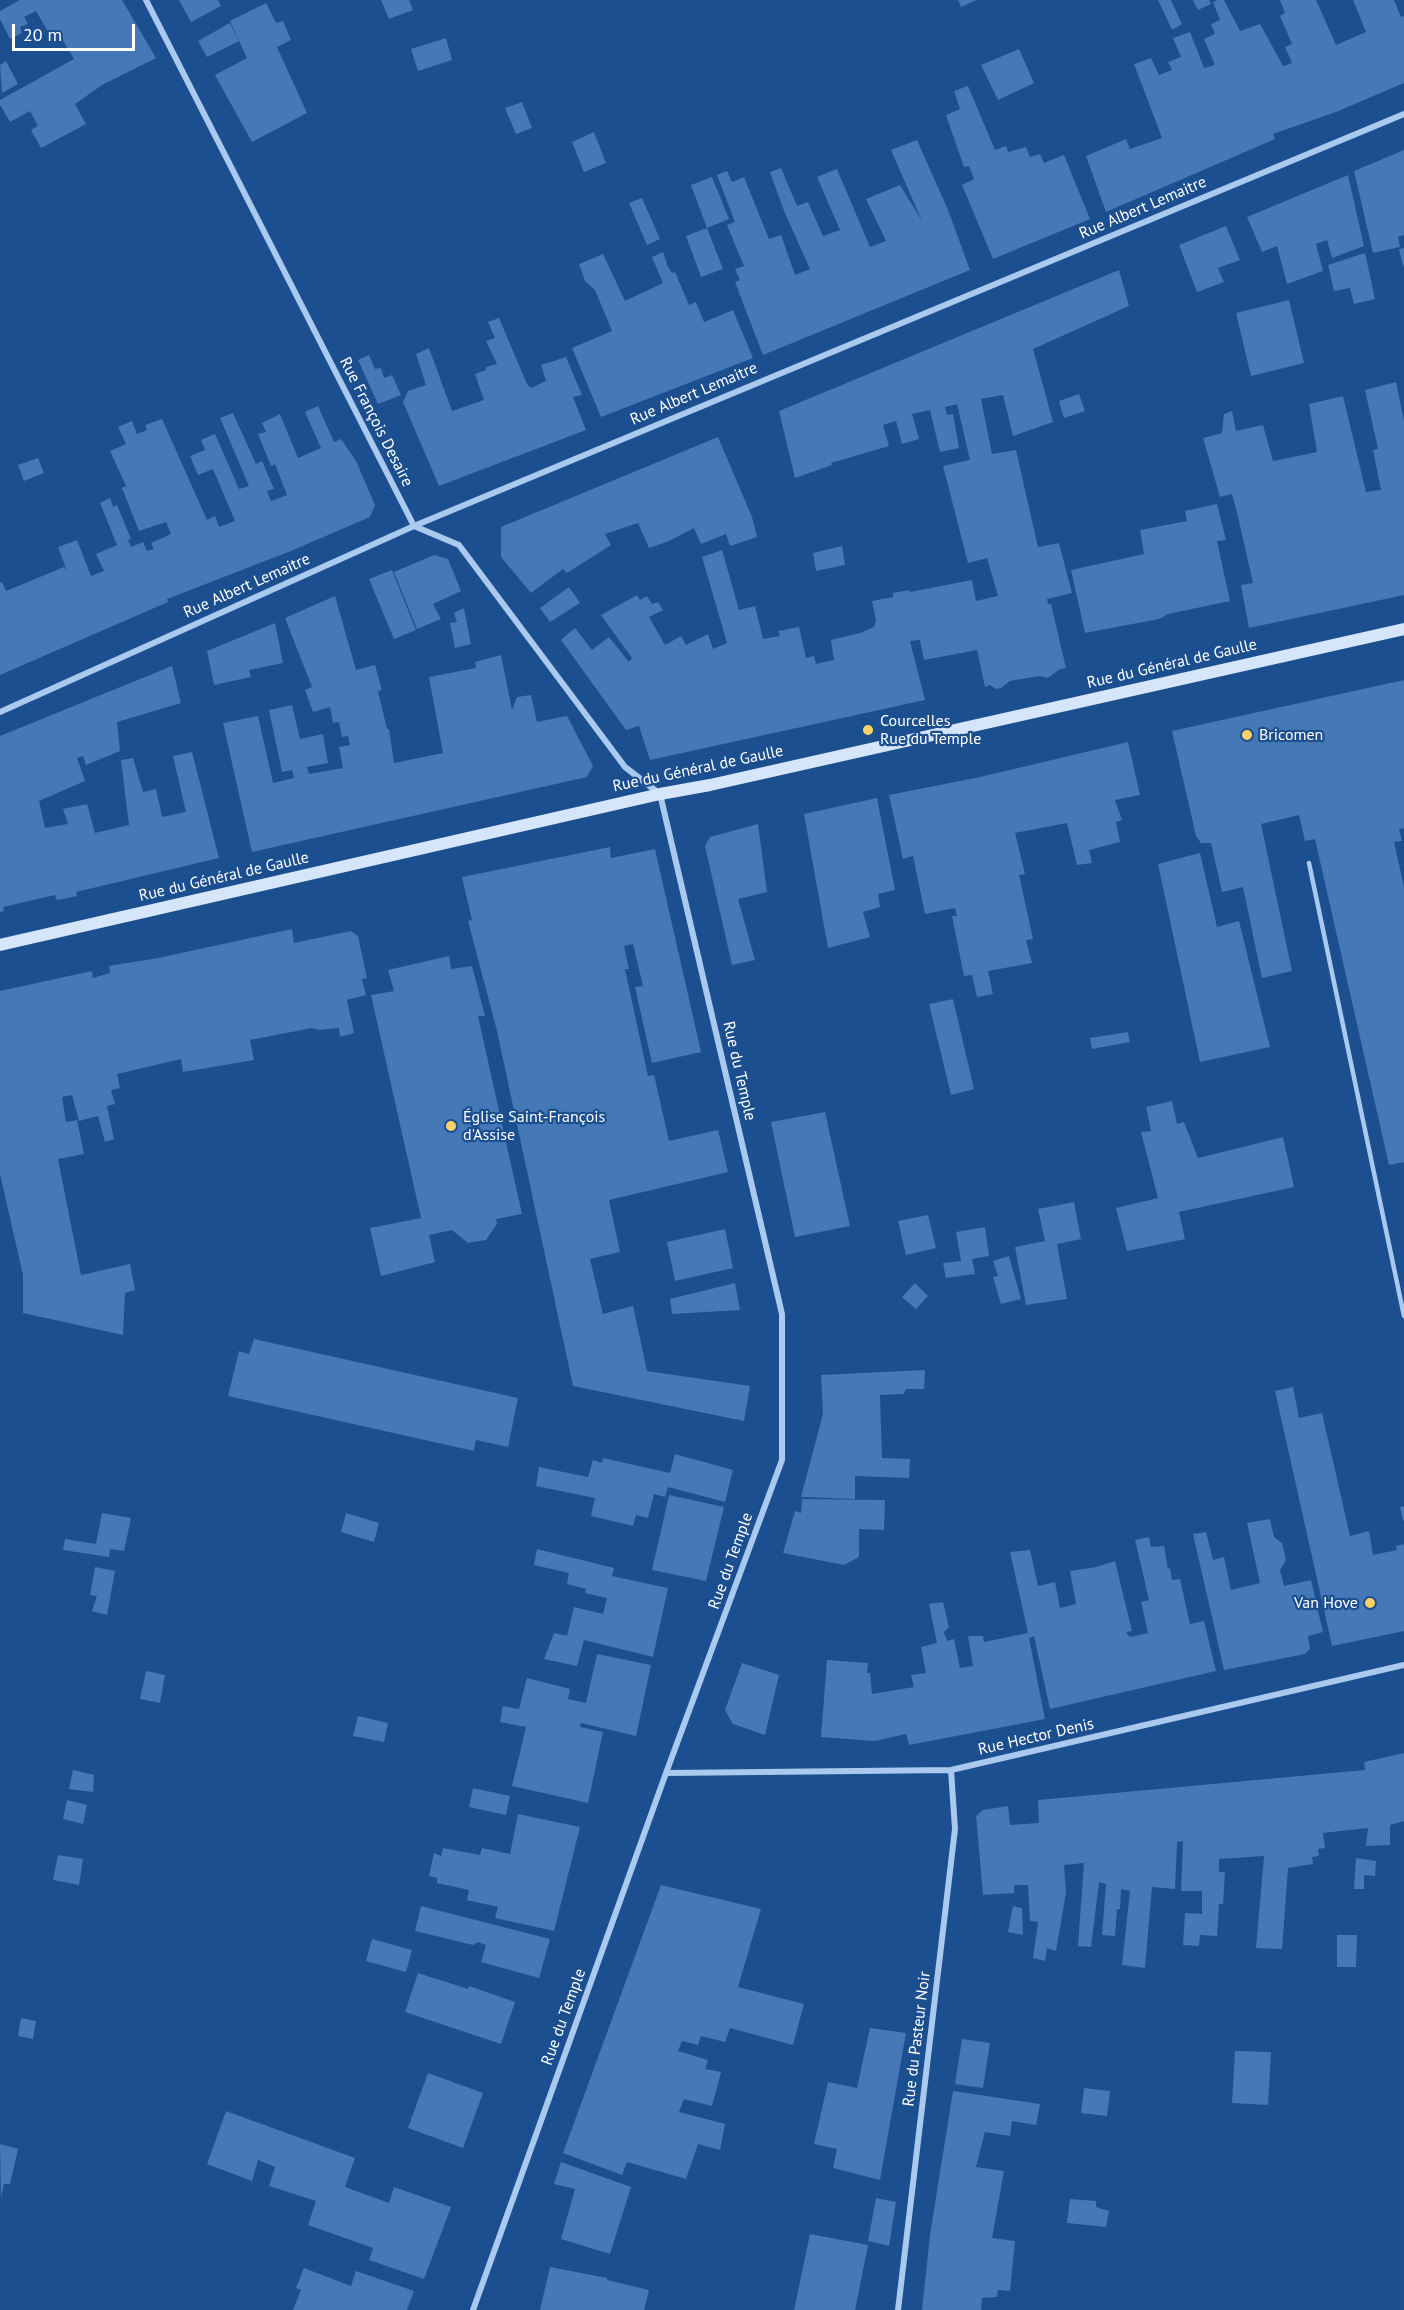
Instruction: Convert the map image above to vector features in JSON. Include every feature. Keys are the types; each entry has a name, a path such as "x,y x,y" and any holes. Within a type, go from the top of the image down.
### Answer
{"main road":[{"name":"Rue du Général de Gaulle","path":"0,945 660,794 710,785 1404,629"}],"street":[{"name":"Rue François Desaire","path":"147,0 414,526"},
{"name":"Rue Albert Lemaitre","path":"0,712 414,526 1404,114"},
{"path":"414,526 459,545 625,767 660,794"},
{"name":"Rue du Temple","path":"473,2310 666,1773 782,1460 782,1314 660,794"},
{"name":"Rue Hector Denis","path":"666,1773 951,1770 1404,1665"},
{"name":"Rue du Pasteur Noir","path":"898,2310 955,1828 951,1770"}],"lane":[{"path":"1309,863 1404,1316"}],"building":[{"path":"20,0 122,0 156,58 102,85 75,104 86,124 41,148 31,130 38,126 30,111 10,122 0,105 0,100 74,59 62,39 54,42 36,11 24,17 28,24 20,27 22,33 10,39 0,19 0,11"},
{"path":"179,0 218,0 221,6 191,22"},
{"path":"381,0 409,0 413,10 389,19"},
{"path":"958,0 977,0 961,7"},
{"path":"1158,0 1171,0 1182,24 1172,30"},
{"path":"1193,0 1209,0 1211,4 1198,10"},
{"path":"1224,0 1240,31 1260,24 1283,66 1292,63 1285,47 1292,44 1280,16 1285,13 1280,0 1316,0 1336,45 1366,32 1353,0 1394,0 1401,17 1404,16 1404,83 1336,112 1273,134 1275,139 1106,212 1086,156 1126,139 1130,149 1162,138 1134,64 1151,58 1159,75 1172,70 1168,62 1181,57 1173,38 1190,32 1204,68 1215,65 1204,39 1215,34 1211,24 1220,20 1213,2"},
{"path":"266,3 276,23 283,21 291,40 277,47 307,113 252,142 215,75 247,58 230,21"},
{"path":"230,23 239,41 207,57 198,41"},
{"path":"446,38 452,60 418,71 411,49"},
{"path":"1019,49 1034,83 998,100 981,65"},
{"path":"6,61 18,84 2,93 0,65"},
{"path":"968,86 995,150 1006,146 1008,152 1026,147 1030,157 1040,154 1044,163 1064,155 1090,219 993,259 962,185 974,179 969,166 964,167 946,115 960,109 954,91"},
{"path":"522,102 532,128 516,134 505,108"},
{"path":"594,132 606,163 584,172 572,142"},
{"path":"917,140 948,210 970,270 763,355 735,282 740,280 735,269 744,266 727,225 735,222 717,175 727,171 732,182 744,177 769,239 781,235 795,275 810,269 784,211 770,172 781,168 797,206 808,202 823,236 840,230 817,177 837,169 870,247 886,241 866,199 900,185 922,221 891,150"},
{"path":"1404,150 1404,235 1398,237 1400,247 1373,253 1354,171"},
{"path":"1348,175 1364,246 1332,258 1327,240 1316,244 1323,271 1287,284 1277,246 1262,252 1247,217"},
{"path":"712,177 729,219 707,228 691,185"},
{"path":"642,198 660,239 647,245 629,203"},
{"path":"1226,226 1240,260 1218,268 1224,282 1197,292 1179,245"},
{"path":"707,228 723,269 701,277 686,236"},
{"path":"1404,248 1404,266 1403,266 1399,249"},
{"path":"663,252 668,267 672,273 675,272 689,305 696,302 704,322 733,310 753,358 601,417 572,348 612,331 595,290 585,281 579,264 603,254 625,301 663,283 652,257"},
{"path":"1365,253 1375,299 1354,304 1350,288 1334,291 1328,265"},
{"path":"1119,270 1129,306 1033,349 1053,422 1013,436 1003,395 981,399 992,454 1016,450 1038,547 1059,543 1072,593 1047,599 1048,604 1051,604 1066,668 1060,669 1048,678 1040,676 1010,681 996,689 990,685 985,687 977,650 924,660 920,640 910,641 925,700 650,760 639,726 626,730 561,640 575,628 592,650 609,637 629,662 632,658 601,615 637,595 640,600 647,596 652,604 658,602 663,610 649,617 665,645 681,636 686,645 708,634 713,649 727,643 702,557 722,550 739,610 755,606 763,639 780,636 778,631 799,627 806,658 814,656 816,664 834,660 831,640 874,627 876,620 872,601 893,597 893,593 972,580 976,601 998,596 987,558 968,563 943,466 970,460 957,404 945,407 947,415 953,414 959,448 940,452 930,410 912,414 919,439 902,444 896,421 883,425 889,446 831,463 832,465 795,478 779,411"},
{"path":"1289,300 1304,363 1251,376 1236,313"},
{"path":"499,318 527,384 531,388 546,381 541,365 566,357 582,395 573,397 586,430 439,486 403,402 408,391 426,385 416,354 429,348 452,411 484,400 475,374 486,370 486,367 497,364 486,341 495,338 488,322"},
{"path":"369,355 375,369 381,368 384,378 392,375 401,395 378,404 358,360"},
{"path":"1396,382 1404,421 1404,595 1249,628 1241,585 1253,583 1239,521 1232,494 1220,497 1203,438 1222,433 1224,414 1232,411 1236,431 1263,425 1273,461 1317,452 1309,404 1343,396 1366,492 1381,490 1373,450 1378,449 1365,390"},
{"path":"1079,394 1085,411 1064,418 1059,401"},
{"path":"318,406 334,442 341,439 356,461 375,505 370,517 291,551 167,599 168,602 0,675 0,583 2,582 6,591 64,567 67,571 58,547 77,540 91,576 104,571 96,554 117,545 100,503 110,498 113,507 117,505 131,539 128,540 131,547 143,542 147,551 154,549 151,543 171,534 166,522 139,531 122,488 126,486 110,451 126,444 118,427 132,421 137,434 147,430 145,425 162,419 207,520 215,516 219,527 235,521 213,469 198,475 190,456 205,450 201,440 215,434 239,489 249,486 220,418 233,413 256,464 262,461 274,489 267,491 271,501 287,495 275,464 271,466 258,434 266,432 262,423 280,414 298,458 321,448 305,412"},
{"path":"718,437 752,517 757,537 730,546 726,534 701,544 694,528 649,548 638,523 605,534 611,545 567,573 563,569 531,593 501,557 501,527"},
{"path":"38,458 44,473 24,481 18,465"},
{"path":"1217,504 1226,540 1217,541 1230,601 1168,614 1159,619 1085,633 1071,570 1144,554 1140,530 1187,521 1185,511"},
{"path":"842,546 845,565 816,571 813,553"},
{"path":"434,555 448,559 461,591 433,604 441,619 417,629 394,572"},
{"path":"392,570 416,630 394,639 369,579"},
{"path":"569,587 580,603 550,622 540,608"},
{"path":"335,596 356,670 375,665 382,690 378,691 387,729 389,729 394,763 443,753 429,677 476,668 475,662 501,655 512,710 517,697 531,695 537,722 567,716 593,766 587,777 252,852 223,723 258,716 273,783 294,778 292,770 282,772 269,710 292,705 300,739 323,734 328,763 307,767 309,774 343,768 339,747 350,745 348,736 342,737 339,722 333,723 330,707 313,712 305,690 312,687 285,618"},
{"path":"464,608 471,644 455,648 450,623 457,622 454,613"},
{"path":"275,623 283,663 249,670 251,677 214,685 207,651"},
{"path":"172,666 181,703 117,722 120,751 86,765 83,756 77,758 85,781 39,801 45,828 68,824 63,809 87,804 95,833 129,825 121,760 133,758 143,792 156,789 162,817 186,812 173,756 192,752 219,858 76,892 77,896 57,900 55,895 3,907 4,911 0,912 0,736"},
{"path":"1404,680 1404,828 1399,829 1402,841 1394,842 1404,887 1404,1162 1389,1165 1315,839 1305,841 1299,815 1261,824 1292,971 1262,978 1243,887 1222,892 1211,843 1201,843 1196,836 1172,731"},
{"path":"1128,742 1140,795 1115,800 1122,820 1116,822 1120,842 1089,850 1092,863 1077,865 1067,823 1015,833 1025,874 1019,875 1033,939 1026,940 1032,963 988,971 993,994 977,997 972,975 964,976 952,916 957,916 955,908 925,914 913,856 903,859 889,795 980,777"},
{"path":"877,798 895,890 878,894 880,907 863,912 870,937 828,948 804,814"},
{"path":"758,824 767,892 738,899 755,960 732,965 705,846 710,837"},
{"path":"610,847 611,858 655,849 701,1052 652,1063 635,987 643,986 633,944 624,946 629,969 625,969 648,1076 654,1075 669,1141 718,1130 728,1172 609,1200 620,1252 590,1259 603,1314 633,1306 647,1371 750,1386 744,1421 573,1386 497,1031 468,921 472,920 462,877"},
{"path":"1200,853 1217,927 1239,921 1270,1047 1200,1062 1158,864"},
{"path":"292,929 294,943 351,931 358,936 367,978 362,979 366,995 347,1000 354,1033 340,1037 339,1028 319,1030 312,1028 250,1040 254,1060 183,1072 181,1059 117,1074 120,1088 111,1090 115,1104 107,1106 114,1139 105,1142 98,1116 79,1121 72,1095 62,1097 66,1122 77,1120 84,1154 58,1159 81,1275 130,1264 135,1290 125,1293 123,1335 23,1313 23,1275 0,1174 0,991 92,971 93,978 110,973 109,966 158,958"},
{"name":"Église Saint-François d'Assise","path":"449,956 451,969 472,966 485,1016 478,1016 522,1214 496,1219 497,1224 486,1240 468,1243 452,1230 429,1235 435,1262 381,1276 370,1228 421,1218 371,995 394,991 388,970"},
{"path":"953,999 974,1089 951,1095 929,1004"},
{"path":"1128,1032 1130,1042 1092,1049 1090,1038"},
{"path":"1172,1101 1177,1124 1184,1122 1198,1158 1283,1137 1294,1187 1179,1212 1185,1239 1127,1251 1116,1208 1158,1198 1141,1132 1151,1131 1146,1107"},
{"path":"825,1112 850,1226 795,1237 771,1122"},
{"path":"1074,1202 1081,1239 1057,1244 1067,1299 1026,1305 1015,1247 1045,1241 1038,1209"},
{"path":"928,1215 936,1248 906,1255 898,1221"},
{"path":"985,1227 989,1256 972,1259 975,1274 946,1278 943,1263 961,1261 956,1232"},
{"path":"725,1229 733,1268 675,1281 667,1242"},
{"path":"1009,1256 1021,1299 1001,1304 993,1277 998,1276 993,1261"},
{"path":"735,1283 740,1310 672,1314 670,1299"},
{"path":"915,1283 928,1296 916,1309 902,1297"},
{"path":"254,1339 518,1398 508,1447 476,1440 474,1451 228,1396 239,1351 249,1354"},
{"path":"925,1370 924,1389 906,1389 904,1394 880,1395 882,1458 910,1459 909,1478 855,1476 855,1499 801,1497 823,1414 821,1375"},
{"path":"1293,1387 1299,1418 1322,1413 1350,1536 1369,1531 1373,1555 1397,1550 1396,1546 1404,1544 1404,1631 1332,1646 1275,1391"},
{"path":"675,1454 733,1470 725,1502 668,1487 665,1497 654,1494 648,1518 636,1515 633,1526 591,1516 595,1498 536,1486 539,1467 588,1477 593,1460 602,1463 603,1458 670,1473"},
{"path":"669,1495 724,1507 706,1581 652,1570"},
{"path":"802,1499 885,1500 884,1530 859,1529 859,1557 844,1565 783,1553 795,1511 801,1513"},
{"path":"1404,1506 1404,1520 1403,1521 1400,1507"},
{"path":"102,1513 131,1518 124,1551 110,1549 109,1557 63,1550 65,1539 96,1544"},
{"path":"346,1513 379,1523 374,1542 341,1532"},
{"path":"1270,1519 1274,1537 1282,1543 1286,1560 1280,1570 1284,1586 1311,1580 1323,1632 1308,1636 1310,1649 1305,1654 1224,1670 1193,1534 1206,1532 1213,1560 1224,1557 1231,1590 1260,1583 1247,1523"},
{"path":"1149,1537 1151,1547 1164,1546 1172,1580 1180,1579 1190,1624 1204,1621 1216,1671 1050,1709 1034,1636 1029,1638 1045,1719 909,1745 906,1734 875,1741 821,1737 827,1660 868,1663 867,1673 870,1673 872,1694 914,1687 911,1675 926,1673 921,1647 937,1643 929,1604 943,1602 949,1627 944,1632 947,1641 954,1639 960,1668 973,1666 968,1636 983,1636 984,1642 1028,1633 1010,1552 1030,1550 1038,1586 1055,1582 1060,1608 1076,1604 1070,1571 1115,1561 1132,1631 1126,1632 1130,1637 1148,1633 1141,1602 1149,1600 1135,1540"},
{"path":"537,1549 614,1568 612,1576 668,1588 653,1657 584,1640 577,1666 544,1659 554,1633 567,1636 574,1607 603,1614 607,1598 585,1593 586,1589 567,1584 569,1573 534,1565"},
{"path":"95,1567 115,1571 107,1615 92,1611 97,1596 90,1595"},
{"path":"597,1654 651,1665 636,1736 581,1723 580,1727 603,1732 588,1803 512,1786 526,1727 500,1722 503,1706 519,1709 527,1678 570,1689 568,1699 586,1703"},
{"path":"742,1663 779,1675 765,1735 733,1724 725,1710"},
{"path":"146,1671 165,1675 160,1703 140,1699"},
{"path":"358,1716 388,1723 384,1742 353,1736"},
{"path":"1404,1753 1404,1821 1390,1825 1390,1845 1366,1846 1368,1828 1323,1833 1325,1848 1318,1849 1319,1856 1312,1857 1313,1864 1288,1868 1282,1949 1256,1948 1264,1856 1219,1859 1219,1872 1225,1872 1223,1904 1219,1904 1217,1936 1200,1935 1199,1946 1183,1945 1185,1913 1202,1914 1202,1891 1181,1891 1183,1841 1177,1842 1175,1889 1152,1887 1145,1968 1122,1965 1130,1891 1121,1889 1115,1936 1102,1935 1106,1884 1099,1882 1091,1947 1078,1946 1084,1863 1064,1865 1066,1893 1056,1951 1047,1948 1045,1961 1033,1958 1038,1922 1030,1921 1028,1885 1014,1885 1014,1893 983,1895 976,1816 983,1810 1008,1806 1010,1825 1039,1823 1038,1800 1365,1770 1364,1762"},
{"path":"73,1770 94,1775 93,1792 69,1789"},
{"path":"473,1788 510,1796 506,1815 469,1807"},
{"path":"67,1800 87,1805 83,1824 63,1819"},
{"path":"518,1814 580,1827 554,1931 495,1918 498,1907 467,1900 469,1890 437,1883 437,1878 429,1876 434,1853 441,1856 443,1848 480,1855 482,1848 510,1854"},
{"path":"58,1855 83,1859 79,1885 53,1880"},
{"path":"1356,1858 1376,1861 1375,1876 1364,1875 1364,1889 1354,1889"},
{"path":"661,1885 761,1909 738,1987 804,2004 793,2045 730,2028 725,2042 701,2036 698,2045 682,2041 678,2051 708,2060 705,2069 721,2072 712,2106 684,2099 679,2112 725,2124 720,2150 698,2144 686,2179 627,2162 622,2175 563,2153"},
{"path":"421,1906 550,1939 539,1978 481,1962 486,1945 478,1942 473,1945 415,1931"},
{"path":"1013,1906 1022,1908 1023,1935 1008,1932"},
{"path":"1337,1935 1357,1935 1356,1967 1337,1967"},
{"path":"372,1939 412,1950 406,1972 366,1961"},
{"path":"418,1973 468,1989 469,1986 515,2002 501,2044 405,2012"},
{"path":"21,2018 36,2021 33,2039 18,2036"},
{"path":"870,2028 906,2033 880,2180 833,2168 837,2149 814,2144 828,2082 857,2088"},
{"path":"962,2039 990,2043 983,2088 955,2084"},
{"path":"1235,2051 1271,2052 1268,2105 1232,2103"},
{"path":"428,2073 483,2093 463,2148 408,2128"},
{"path":"1084,2088 1110,2091 1107,2116 1081,2113"},
{"path":"953,2091 1040,2104 1036,2125 1012,2121 1010,2136 985,2132 976,2167 1004,2171 992,2238 1015,2241 1010,2291 998,2290 997,2297 982,2298 981,2310 922,2310 930,2235"},
{"path":"226,2111 355,2158 345,2187 389,2203 394,2187 451,2207 424,2279 369,2260 373,2248 308,2225 316,2201 269,2186 275,2167 258,2160 252,2181 207,2164"},
{"path":"0,2144 18,2149 10,2184 4,2184 1,2198"},
{"path":"561,2162 631,2187 610,2254 561,2239 575,2189 554,2184"},
{"path":"876,2198 896,2202 889,2246 868,2241"},
{"path":"1070,2199 1096,2201 1096,2207 1109,2211 1106,2227 1067,2223"},
{"path":"810,2234 868,2245 855,2310 794,2310"},
{"path":"550,2267 607,2278 607,2280 649,2290 644,2310 540,2310"},
{"path":"304,2268 351,2286 356,2271 414,2291 407,2310 293,2310 301,2290 296,2288"}],"place":[{"name":"Courcelles Rue du Temple","path":"868,730"},
{"name":"Bricomen","path":"1247,735"},
{"name":"Église Saint-François d'Assise","path":"451,1126"},
{"name":"Van Hove","path":"1370,1603"}]}
